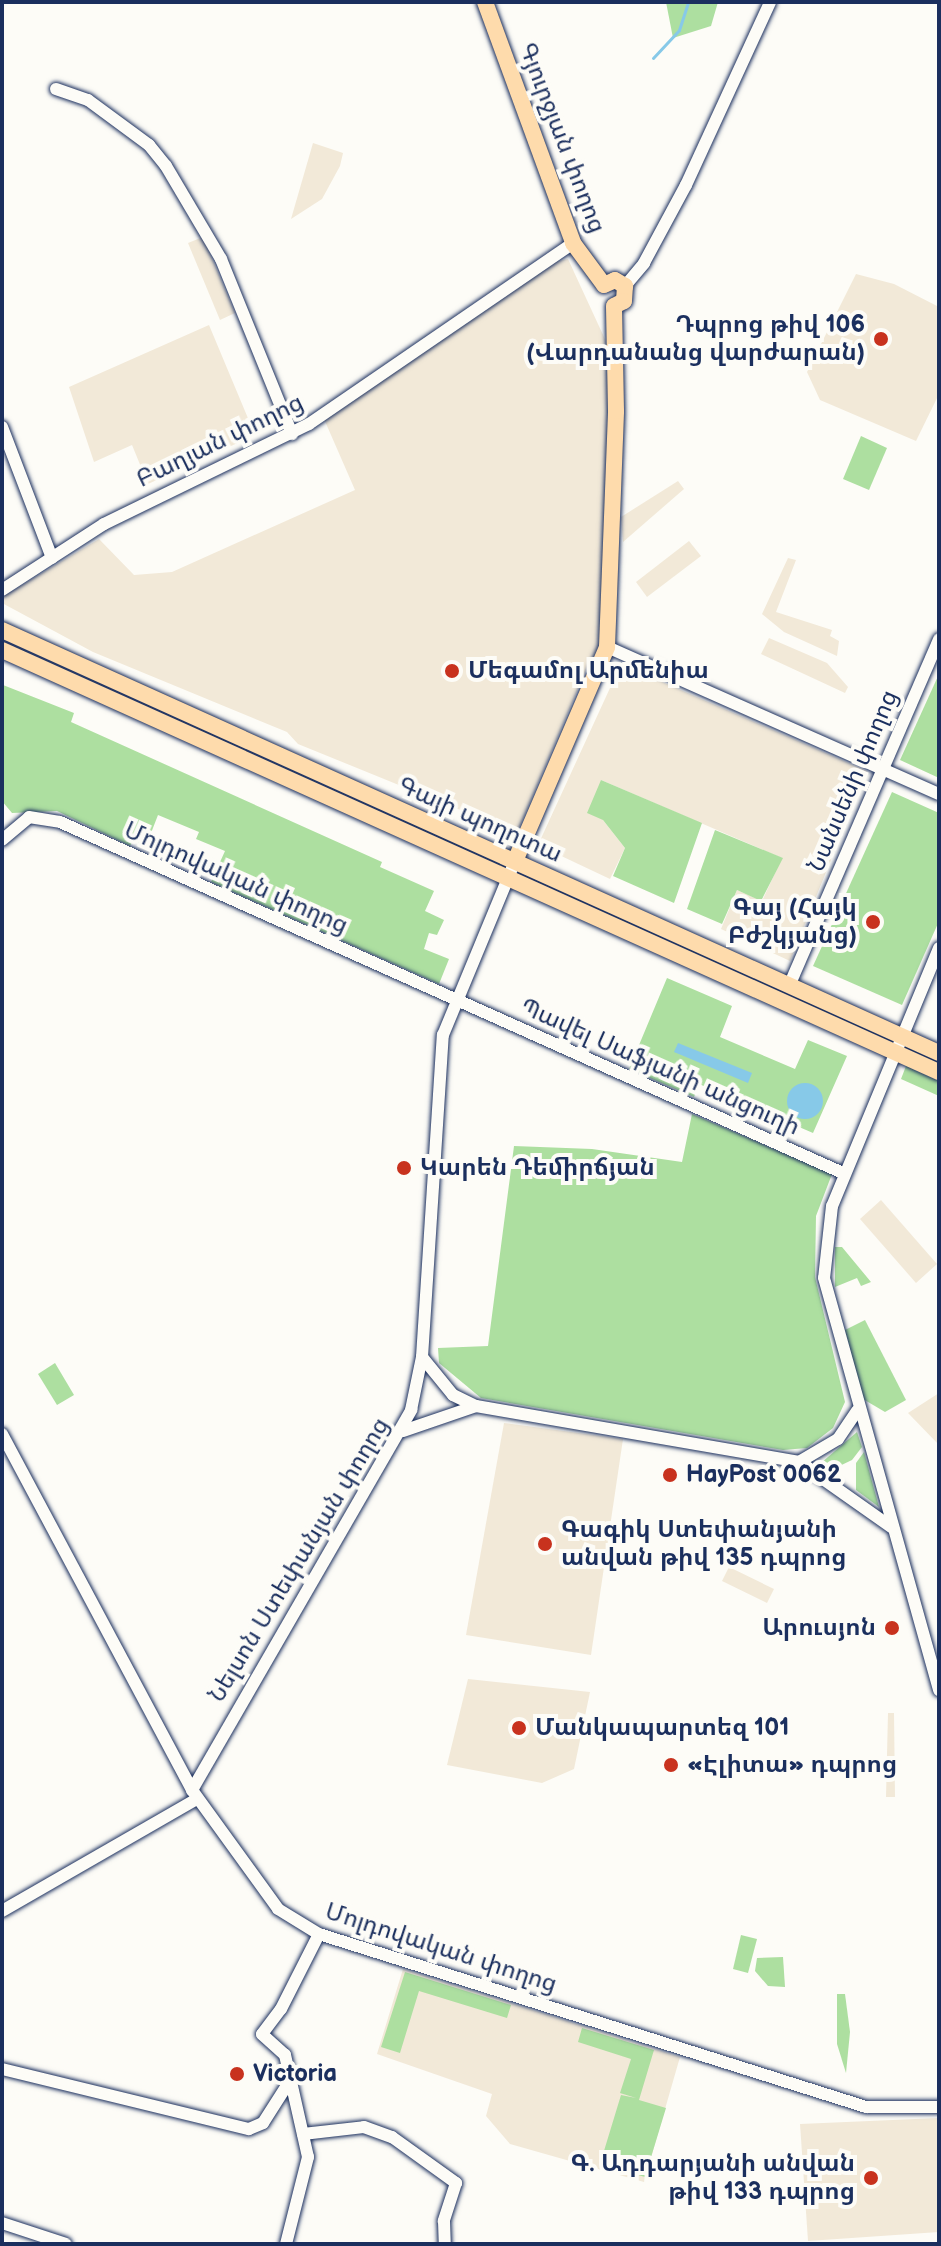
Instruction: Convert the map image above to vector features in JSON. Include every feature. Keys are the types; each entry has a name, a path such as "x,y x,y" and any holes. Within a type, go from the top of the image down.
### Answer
{"main road":[{"name":"Գյուրջյան փողոց","path":"485,2 573,243 604,285"},
{"path":"615,280 625,286 626,297 614,306 603,301 604,285 615,280"},
{"path":"515,861 607,647 614,306"},
{"name":"Գայի պողոտա","path":"2,630 789,986 897,1044 939,1072"},
{"name":"Գայի պողոտա","path":"2,650 508,879 897,1044 939,1053"}],"street":[{"path":"625,286 644,263 686,185 770,2"},
{"path":"56,89 88,100 149,145 166,166 221,259 292,434"},
{"name":"Բաղյան փողոց","path":"2,590 180,484 292,434 573,243"},
{"path":"2,427 52,558"},
{"name":"Նանսենի փողոց","path":"789,986 939,639"},
{"path":"607,647 939,794"},
{"name":"Մոլդովական փողոց","path":"2,840 29,817 60,822 457,998"},
{"name":"Նելսոն Ստեփանյան փողոց","path":"194,1794 314,1575 403,1431 422,1357 443,1035 515,861"},
{"path":"939,948 832,1206 824,1278 857,1411 939,1690"},
{"name":"Պավել Սաֆյանի անցուղի","path":"457,998 845,1174"},
{"path":"422,1357 453,1395 476,1406 799,1462 891,1527"},
{"path":"403,1431 476,1406"},
{"path":"799,1462 838,1439 857,1411"},
{"name":"Մոլդովական փողոց","path":"2,1434 194,1794 278,1909 319,1934 866,2107 939,2107"},
{"path":"2,1911 194,1794"},
{"path":"286,2244 308,2157 285,2055 262,2034 281,2009 319,1934"},
{"path":"2,2069 249,2129 263,2123 291,2079"},
{"path":"303,2134 364,2127 392,2137 456,2183 444,2221 445,2244"},
{"path":"2,2223 66,2244"}],"shaded area":[{"path":"313,143 343,153 340,166 322,199 291,219"},
{"path":"203,237 235,313 220,320 188,243"},
{"path":"568,259 610,350 600,652 591,658 517,833 298,744 287,732 93,652 2,603 2,597 99,539 134,575 172,572 355,490 324,419 550,263"},
{"name":"Դպրոց թիվ 106 (Վարդանանց վարժարան)","path":"856,274 894,284 939,307 939,394 916,441 820,400 807,372"},
{"path":"209,325 255,435 148,484 132,445 94,462 69,387"},
{"path":"678,481 684,489 623,542 621,517"},
{"path":"689,541 701,556 647,597 636,582"},
{"path":"788,558 796,560 776,612 832,630 830,636 839,641 837,656 784,632 762,614"},
{"path":"769,638 827,663 848,687 845,693 761,654"},
{"path":"621,664 867,771 790,961 721,929 737,890 762,901 782,858 601,780 603,820 625,848 610,879 538,845"},
{"path":"881,1200 937,1264 916,1283 860,1219"},
{"path":"939,1393 939,1445 908,1413"},
{"name":"Գագիկ Ստեփանյանի անվան թիվ 135 դպրոց","path":"504,1423 623,1439 591,1655 466,1635"},
{"path":"729,1567 774,1589 767,1603 722,1581"},
{"name":"Մանկապարտեզ 101","path":"468,1679 590,1692 574,1769 542,1783 447,1765"},
{"path":"888,1713 894,1713 895,1797 886,1797"},
{"path":"403,1969 680,2057 644,2182 510,2144 486,2116 492,2094 377,2054"},
{"name":"Գ. Ադդարյանի անվան թիվ 133 դպրոց","path":"939,2118 939,2232 808,2241 800,2124"}],"green space":[{"path":"666,2 718,2 711,26 673,38"},
{"path":"861,436 887,448 869,490 843,479"},
{"path":"939,674 939,778 900,760"},
{"path":"3,685 74,713 71,722 382,862 380,867 434,891 425,911 444,920 437,935 429,933 424,949 449,959 439,984 211,882 225,851 196,839 199,832 158,815 146,846 133,840 130,846 57,811 12,813 2,801"},
{"path":"601,780 702,823 674,903 613,876 625,848 603,820 587,813"},
{"path":"892,792 939,813 939,921 902,1005 813,966"},
{"path":"715,830 783,858 761,901 737,890 722,924 687,909"},
{"path":"667,978 732,1006 720,1037 795,1069 808,1040 847,1056 813,1133 699,1084 694,1097 629,1069"},
{"path":"906,1066 939,1081 939,1096 901,1079"},
{"path":"692,1114 832,1174 816,1216 815,1277 845,1402 833,1428 807,1448 783,1450 481,1398 439,1363 438,1348 488,1346 514,1146 592,1149 682,1162"},
{"path":"835,1247 842,1247 871,1282 861,1286 857,1278 835,1287"},
{"path":"865,1320 906,1400 885,1412 863,1399 845,1330"},
{"path":"55,1363 74,1395 57,1405 38,1374"},
{"path":"857,1432 862,1447 852,1460 831,1470 821,1463"},
{"path":"864,1452 879,1507 856,1490 856,1463"},
{"path":"741,1935 757,1939 748,1973 733,1969"},
{"path":"783,1957 785,1987 768,1986 755,1971 757,1958"},
{"path":"405,1972 511,2005 507,2018 419,1991 400,2053 381,2047"},
{"path":"837,1994 845,1994 850,2032 846,2073 837,2044"},
{"path":"582,2028 654,2050 639,2100 666,2108 645,2177 600,2164 621,2095 636,2098 620,2093 631,2059 578,2042"}],"water":[{"path":"678,1043 752,1073 748,1083 674,1052"},
{"path":"805,1083 817,1089 823,1101 817,1113 805,1119 793,1113 787,1101 793,1089"}],"waterway":[{"path":"653,58 679,30 688,2"}],"place":[{"name":"Դպրոց թիվ 106 (Վարդանանց վարժարան)","path":"881,339"},
{"name":"Մեգամոլ Արմենիա","path":"452,671"},
{"name":"Գայ (Հայկ Բժշկյանց)","path":"873,922"},
{"name":"Կարեն Դեմիրճյան","path":"404,1168"},
{"name":"HayPost 0062","path":"670,1475"},
{"name":"Գագիկ Ստեփանյանի անվան թիվ 135 դպրոց","path":"545,1544"},
{"name":"Արուսյոն","path":"892,1628"},
{"name":"Մանկապարտեզ 101","path":"519,1728"},
{"name":"«Էլիտա» դպրոց","path":"671,1765"},
{"name":"Victoria","path":"237,2074"},
{"name":"Գ. Ադդարյանի անվան թիվ 133 դպրոց","path":"871,2178"}]}
